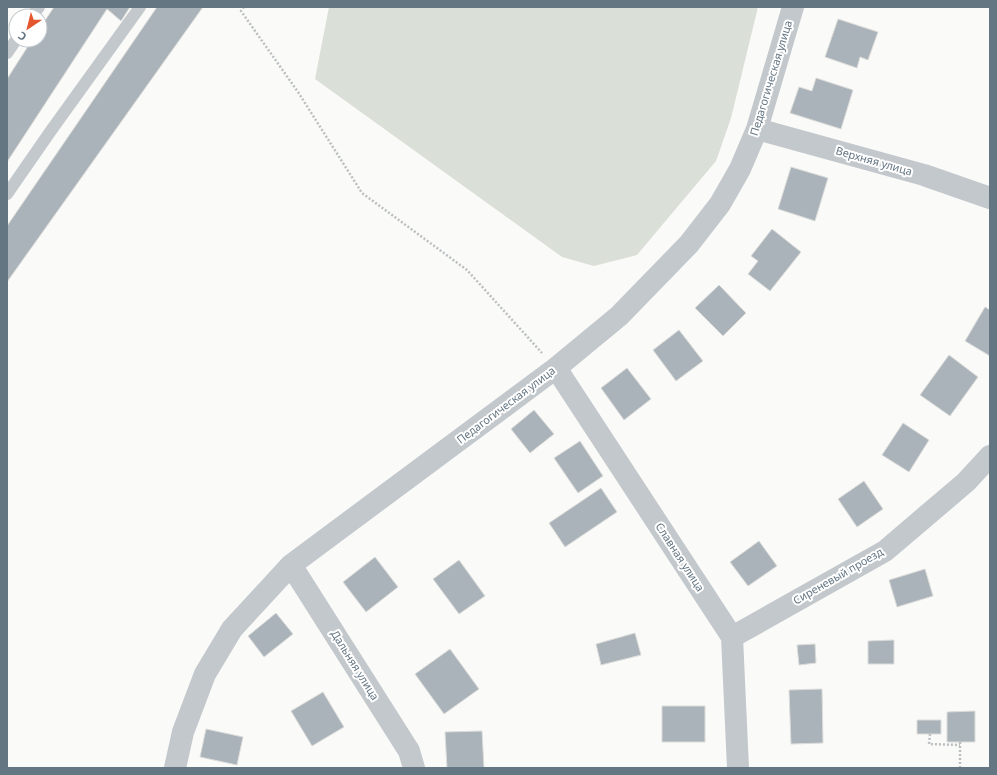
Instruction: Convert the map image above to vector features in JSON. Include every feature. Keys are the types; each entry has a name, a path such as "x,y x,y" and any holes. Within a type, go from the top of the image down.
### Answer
{"street":[{"name":"Педагогическая улица","path":"175,768 182,732 205,674 232,629 291,565 556,368 619,316 689,244 720,204 740,169 757,129 793,7"},
{"name":"Верхняя улица","path":"757,129 924,175 990,198"},
{"name":"Славная улица","path":"556,368 732,637"},
{"name":"Сиреневый проезд","path":"732,637 885,551 966,482 990,456"},
{"name":"Дальняя улица","path":"291,565 409,750 414,768"},
{"path":"732,637 738,768"}],"lane":[{"path":"7,194 140,7"}],"path":[{"path":"244,7 241,11 298,92 362,193 468,270 556,368"},
{"path":"930,734 929,744 960,743 960,768"}],"shaded area":[{"path":"329,7 758,7 731,118 716,161 637,255 594,266 562,257 315,79"}],"building":[{"path":"54,7 130,7 121,21 107,9 7,162 7,79 27,48 48,48 48,16"},
{"path":"157,7 203,7 7,282 7,226"},
{"path":"838,19 878,32 868,60 860,57 857,68 825,57"},
{"path":"816,78 853,90 841,129 790,113 799,87 812,91"},
{"path":"791,167 828,178 815,221 778,209"},
{"path":"772,229 801,252 770,291 748,274 758,261 751,256"},
{"path":"719,285 746,313 723,336 695,308"},
{"path":"985,307 990,310 990,356 965,341"},
{"path":"679,330 703,361 676,381 653,350"},
{"path":"949,355 978,377 950,416 920,395"},
{"path":"627,368 651,399 624,420 601,388"},
{"path":"534,410 554,434 530,453 511,429"},
{"path":"903,423 929,440 909,472 882,455"},
{"path":"580,441 603,476 578,493 554,458"},
{"path":"864,481 883,509 857,527 838,499"},
{"path":"601,488 617,512 565,547 549,523"},
{"path":"759,541 777,566 748,586 730,562"},
{"path":"375,557 398,587 366,612 343,582"},
{"path":"459,560 485,596 459,614 433,579"},
{"path":"925,569 933,596 897,607 889,580"},
{"path":"276,613 293,634 264,657 248,636"},
{"path":"635,633 641,655 601,665 596,644"},
{"path":"894,640 894,664 868,664 868,641"},
{"path":"815,644 816,663 799,665 797,645"},
{"path":"450,649 479,689 444,714 415,674"},
{"path":"822,689 823,743 791,744 789,690"},
{"path":"323,692 344,727 312,746 291,711"},
{"path":"662,706 705,706 705,742 662,742"},
{"path":"975,711 975,742 947,742 947,712"},
{"path":"917,720 941,720 941,734 917,734"},
{"path":"206,729 243,737 237,765 200,757"},
{"path":"482,731 484,768 447,768 445,732"}]}
